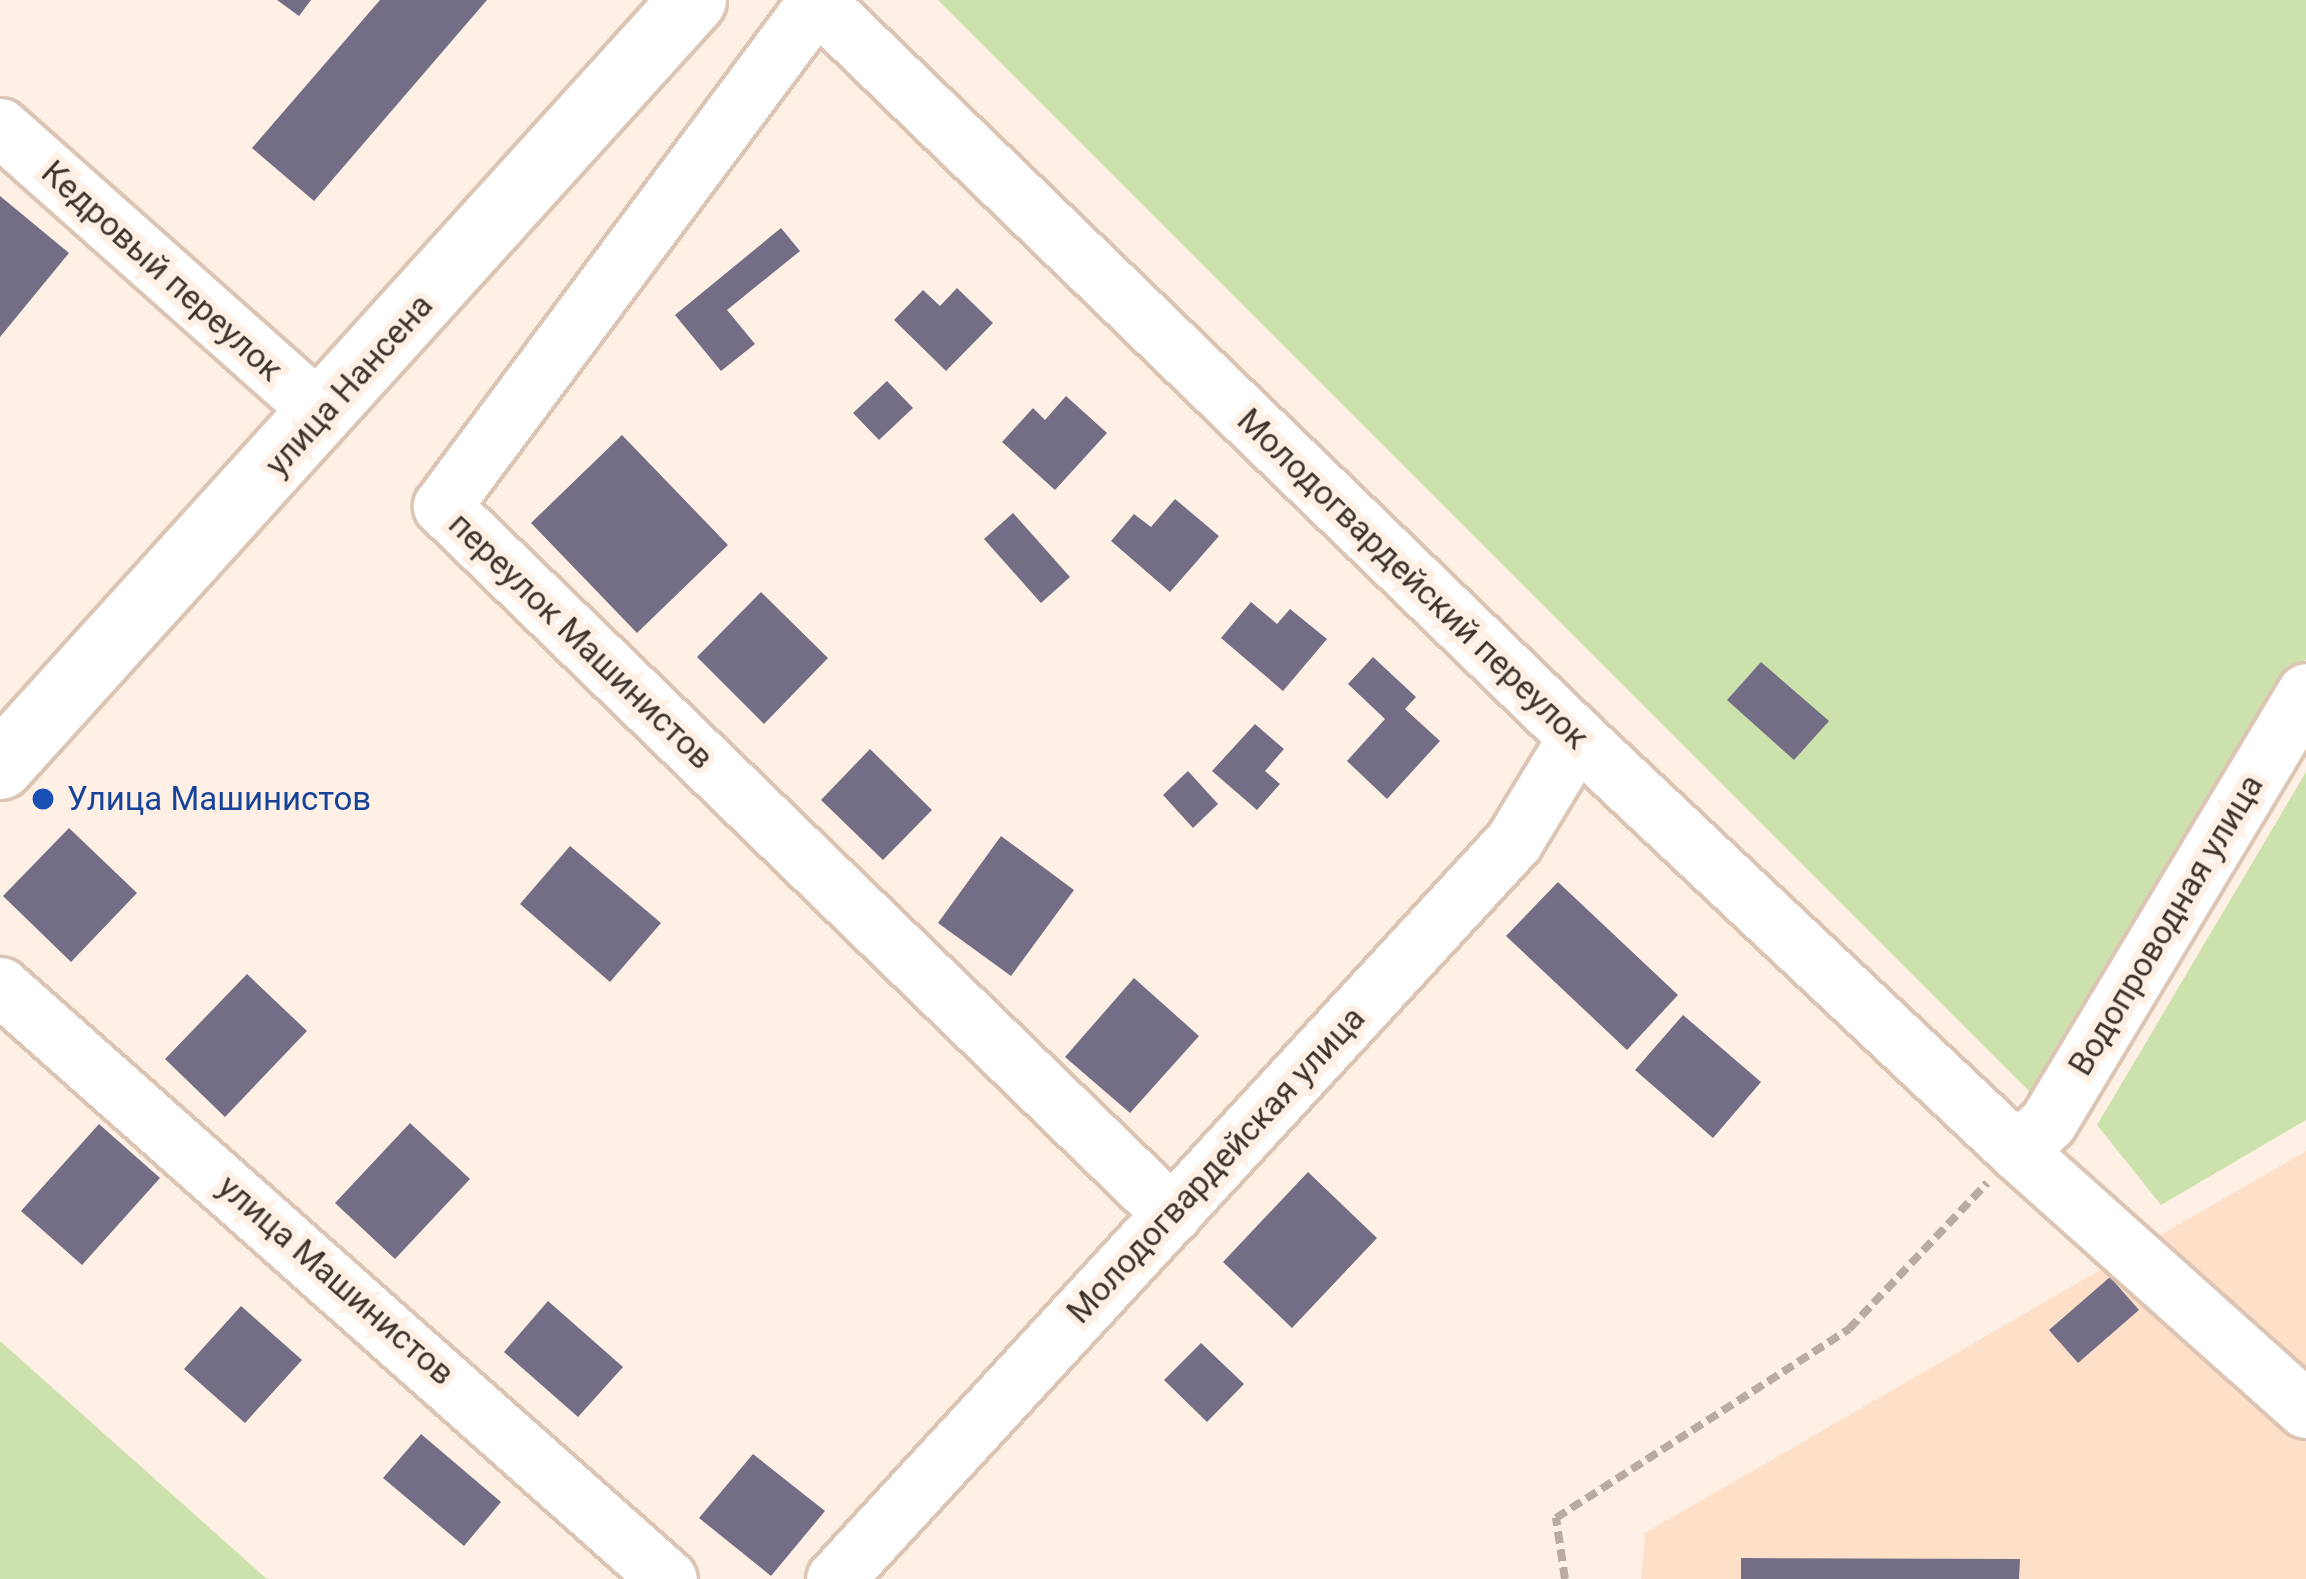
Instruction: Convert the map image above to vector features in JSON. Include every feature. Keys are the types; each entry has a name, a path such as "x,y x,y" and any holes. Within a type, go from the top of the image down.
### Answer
{"main road":[{"name":"улица Нансена","path":"0,766 693,0"}],"street":[{"name":"Молодогвардейский переулок","path":"816,1 1576,737 2017,1151 2306,1409"},
{"name":"переулок Машинистов","path":"816,1 442,506 1172,1214"},
{"name":"Кедровый переулок","path":"0,127 323,414"},
{"name":"Водопроводная улица","path":"2017,1151 2048,1122 2306,692"},
{"name":"Молодогвардейская улица","path":"836,1579 1514,842 1576,737"},
{"name":"улица Машинистов","path":"0,986 668,1579"}],"path":[{"path":"1565,1579 1556,1518 1849,1329 2017,1151"}],"shaded area":[{"path":"2306,1151 2306,1579 1641,1579 1645,1533"}],"green space":[{"path":"938,0 2306,0 2306,659 2044,1106"},
{"path":"2306,772 2306,1120 2161,1205 2097,1125"},
{"path":"0,1341 267,1579 0,1579"}],"building":[{"path":"277,0 311,0 299,16"},
{"path":"380,0 487,0 314,201 252,148"},
{"path":"0,196 69,253 0,337"},
{"path":"781,228 800,251 727,310 755,344 721,371 675,315"},
{"path":"957,288 993,323 946,371 894,320 923,290 940,306"},
{"path":"887,381 913,408 879,440 853,413"},
{"path":"1066,396 1107,433 1055,490 1002,442 1033,408 1045,420"},
{"path":"622,435 728,545 637,633 531,523"},
{"path":"1175,499 1219,536 1170,592 1111,541 1134,514 1151,527"},
{"path":"1013,513 1070,577 1041,603 984,539"},
{"path":"761,592 828,658 764,724 697,657"},
{"path":"1251,602 1277,624 1290,609 1327,639 1283,691 1221,638"},
{"path":"1373,657 1416,697 1405,709 1440,741 1387,799 1347,761 1385,719 1348,684"},
{"path":"1761,662 1829,721 1794,760 1727,700"},
{"path":"1255,724 1284,749 1265,771 1280,784 1257,810 1212,771"},
{"path":"870,749 932,810 883,860 821,800"},
{"path":"1188,771 1218,804 1193,828 1163,795"},
{"path":"69,828 137,893 71,962 3,896"},
{"path":"1001,836 1074,890 1011,976 938,923"},
{"path":"570,846 661,923 610,982 520,904"},
{"path":"1558,882 1678,995 1627,1050 1506,936"},
{"path":"247,974 307,1031 225,1117 165,1059"},
{"path":"1134,978 1199,1036 1130,1113 1065,1057"},
{"path":"1683,1015 1761,1082 1713,1138 1635,1070"},
{"path":"410,1123 470,1179 395,1259 335,1203"},
{"path":"99,1124 160,1178 82,1265 21,1211"},
{"path":"1308,1172 1377,1238 1292,1328 1223,1262"},
{"path":"2110,1277 2139,1310 2078,1363 2049,1330"},
{"path":"548,1301 623,1367 578,1417 504,1352"},
{"path":"241,1306 302,1360 245,1423 184,1369"},
{"path":"1201,1343 1244,1384 1207,1422 1164,1380"},
{"path":"421,1434 501,1502 464,1546 383,1478"},
{"path":"753,1454 825,1511 771,1576 699,1518"},
{"path":"1741,1558 2020,1559 2019,1579 1741,1579"}],"place":[{"name":"Улица Машинистов","path":"43,799"}]}
